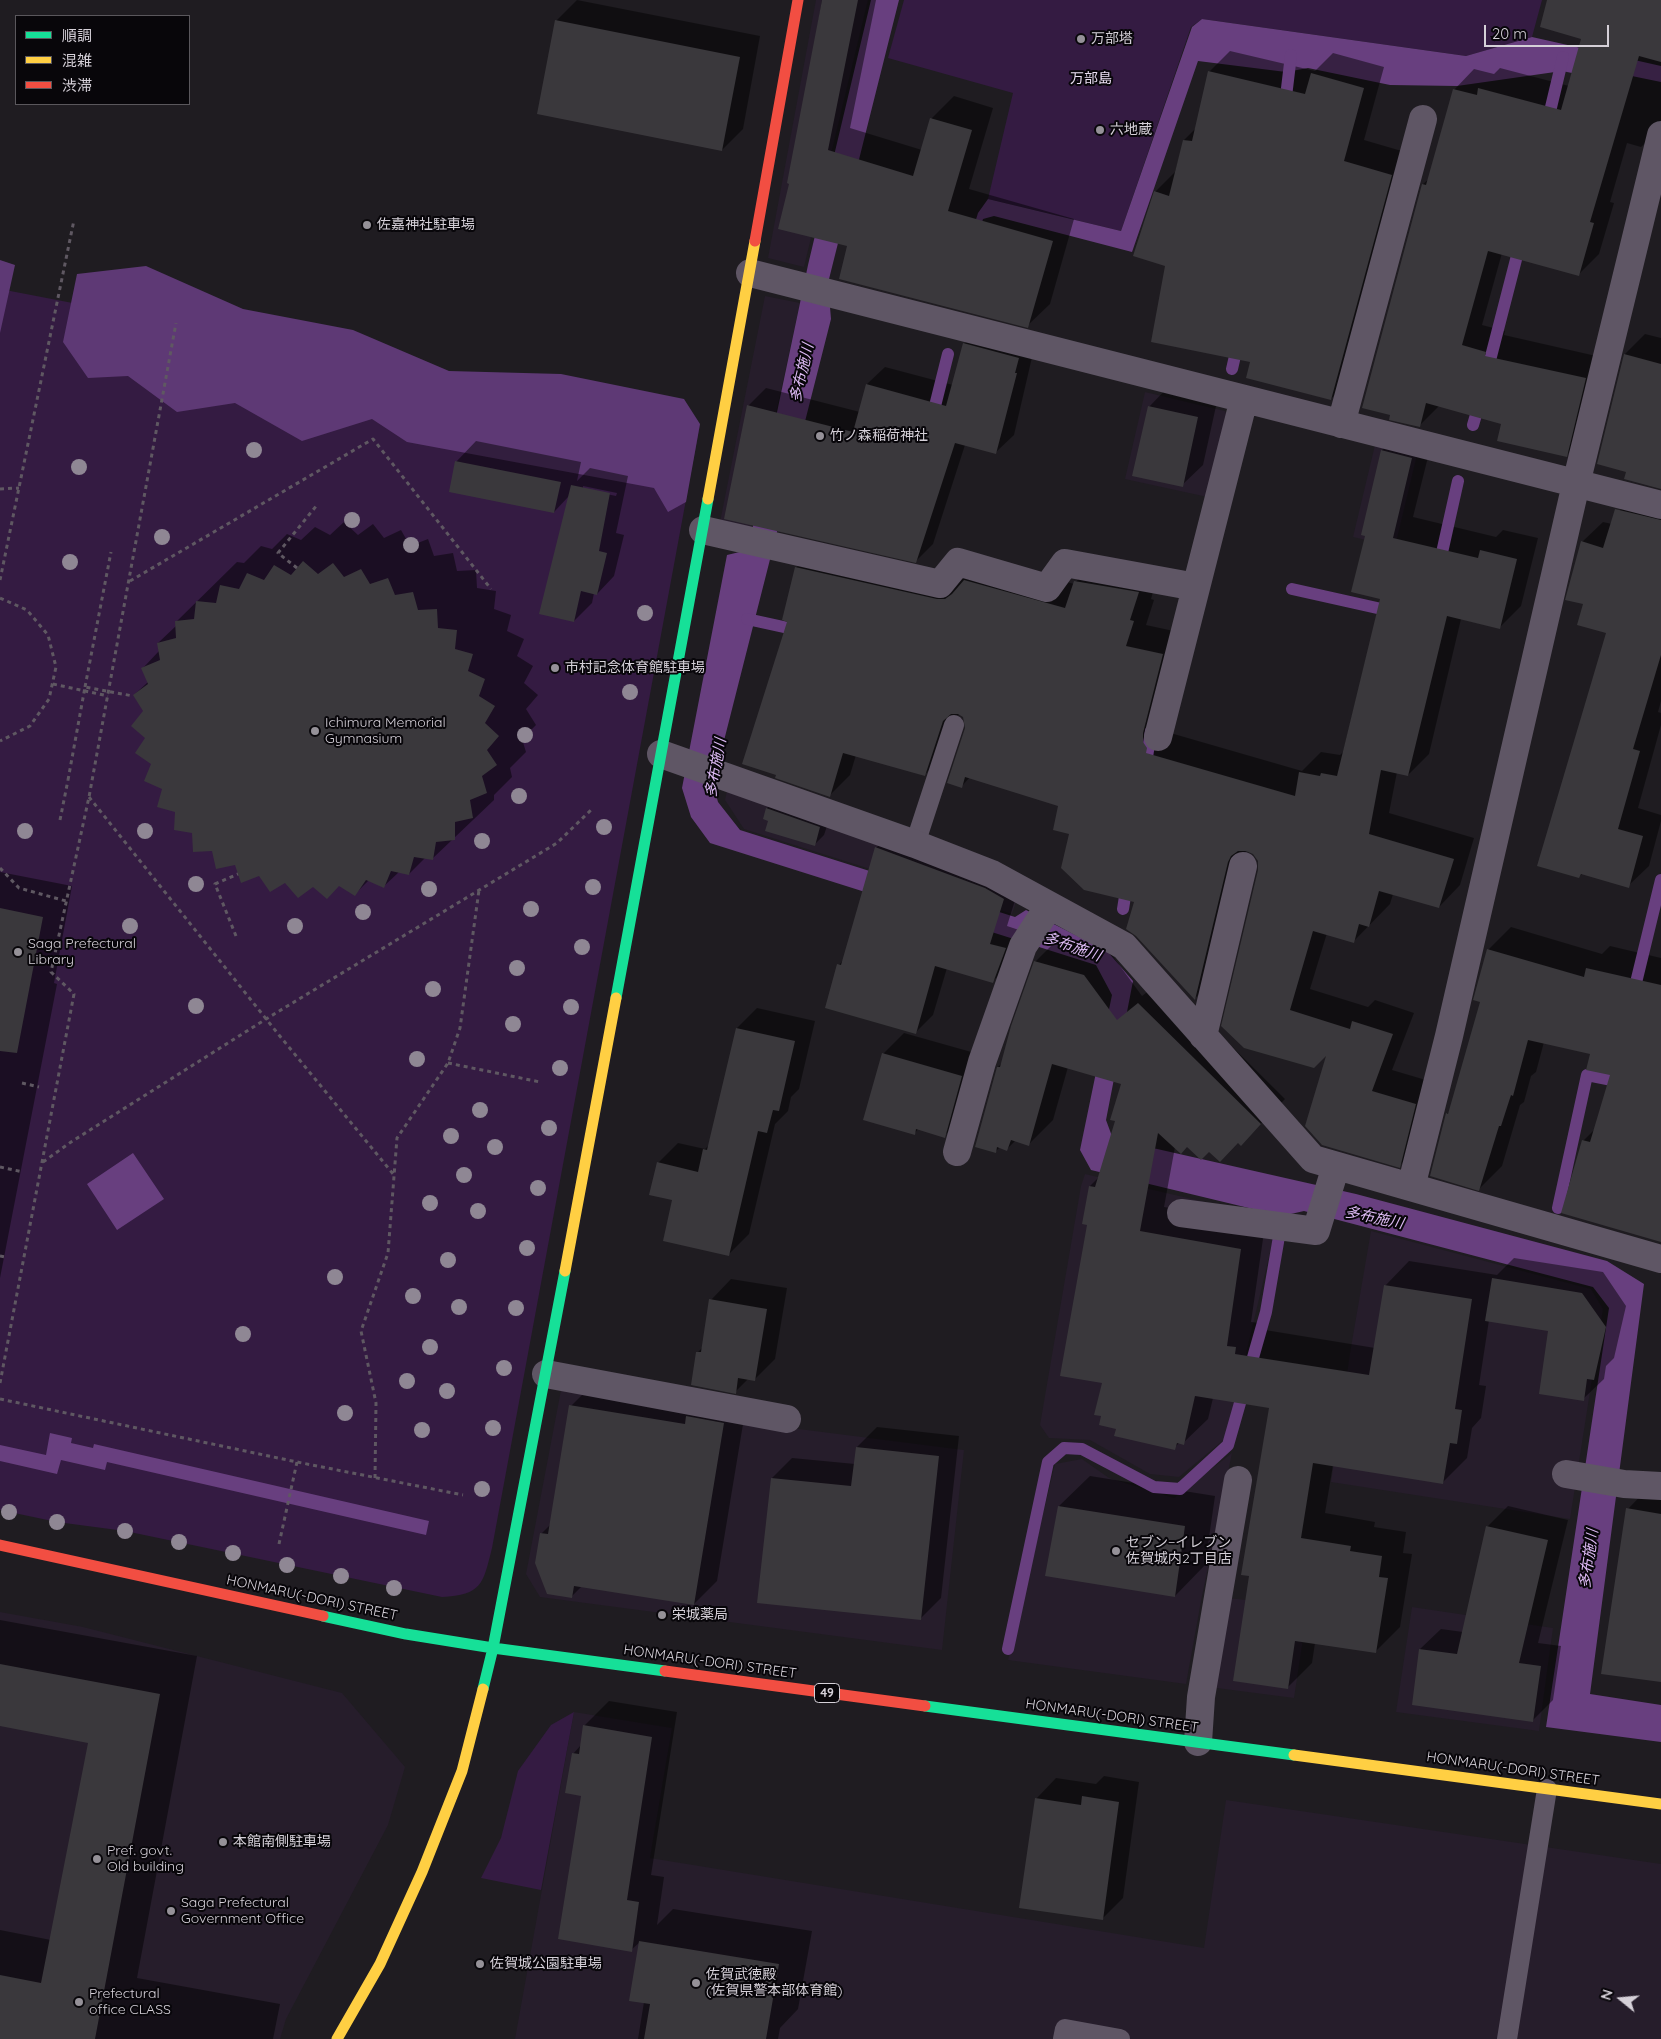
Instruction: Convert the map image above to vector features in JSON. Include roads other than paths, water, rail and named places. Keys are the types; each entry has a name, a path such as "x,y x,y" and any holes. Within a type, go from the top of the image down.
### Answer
{"street":[{"path":"337,2039 380,1964 422,1872 462,1771 493,1648 546,1374 671,758 702,530 798,0"},
{"path":"1341,424 1423,119"},
{"path":"1411,1187 1449,1036 1576,484 1661,135"},
{"path":"750,273 1661,505"},
{"path":"1158,737 1244,399"},
{"path":"702,530 940,584 958,562 1047,588 1065,563 1196,588"},
{"path":"671,758 915,844 992,874 1124,946 1313,1159 1661,1259"},
{"path":"1203,1036 1243,866"},
{"path":"958,1152 982,1062 1023,946 1050,906"},
{"path":"1181,1213 1293,1228 1336,1166"},
{"path":"546,1374 787,1419"},
{"path":"1566,1474 1624,1484 1661,1486"},
{"path":"1198,1742 1201,1697 1238,1480"},
{"name":"HONMARU(-DORI) STREET","path":"0,1545 406,1634 493,1648 1661,1804"}],"lane":[{"path":"915,844 954,726"},
{"path":"1507,2039 1547,1789"},
{"path":"1064,2039 1065,2029 1120,2039"}],"water":[{"name":"多布施川","path":"871,0 899,0 828,283 831,319 713,784 718,802 740,830 1015,917 1026,910 1107,951 1133,981 1106,1120 1113,1139 1356,1194 1607,1261 1644,1284 1590,1694 1661,1705 1661,1742 1546,1727 1609,1308 1593,1287 1304,1211 1282,1216 1091,1170 1080,1150 1112,995 1096,965 710,843 691,817 682,788 727,555 748,550 808,265"},
{"path":"1202,19 1466,56 1532,37 1661,66 1661,82 1622,74 1617,82 1562,71 1457,86 1390,85 1308,68 1286,72 1198,61 1132,252 994,216 983,219 957,306 950,304 978,213 988,199 1121,231 1192,27"},
{"path":"133,1153 164,1199 117,1230 87,1184"},
{"path":"50,1433 72,1438 71,1443 93,1448 94,1444 429,1521 426,1535 107,1462 105,1470 61,1460 57,1474 0,1461 0,1445 46,1455"}],"waterway":[{"path":"1285,105 1291,55"},
{"path":"1547,124 1563,57"},
{"path":"1487,372 1520,244"},
{"path":"1232,369 1238,343"},
{"path":"932,418 948,354"},
{"path":"1473,425 1480,401"},
{"path":"1439,566 1458,481"},
{"path":"1292,589 1395,612"},
{"path":"747,619 802,631"},
{"path":"1145,770 1151,731"},
{"path":"1633,995 1661,880"},
{"path":"1123,909 1127,884"},
{"path":"1558,1208 1587,1075 1612,1080 1615,1068"},
{"path":"1008,1649 1048,1462 1064,1448 1082,1449 1154,1487 1180,1489 1228,1445 1266,1312 1281,1225"}],"place":[{"name":"万部塔","path":"1081,39"},
{"name":"六地蔵","path":"1100,130"},
{"name":"佐嘉神社駐車場","path":"367,225"},
{"name":"竹ノ森稲荷神社","path":"820,436"},
{"name":"市村記念体育館駐車場","path":"555,668"},
{"name":"Ichimura Memorial Gymnasium","path":"315,731"},
{"name":"Saga Prefectural Library","path":"18,952"},
{"name":"セブン−イレブン 佐賀城内2丁目店","path":"1116,1551"},
{"name":"栄城薬局","path":"662,1615"},
{"name":"本館南側駐車場","path":"223,1842"},
{"name":"Pref. govt. Old building","path":"97,1859"},
{"name":"Saga Prefectural Government Office","path":"171,1911"},
{"name":"佐賀城公園駐車場","path":"480,1964"},
{"name":"佐賀武徳殿 (佐賀県警本部体育館)","path":"696,1983"},
{"name":"Prefectural office CLASS","path":"79,2002"}],"park label":[{"name":"万部島","path":"1091,79"}]}
